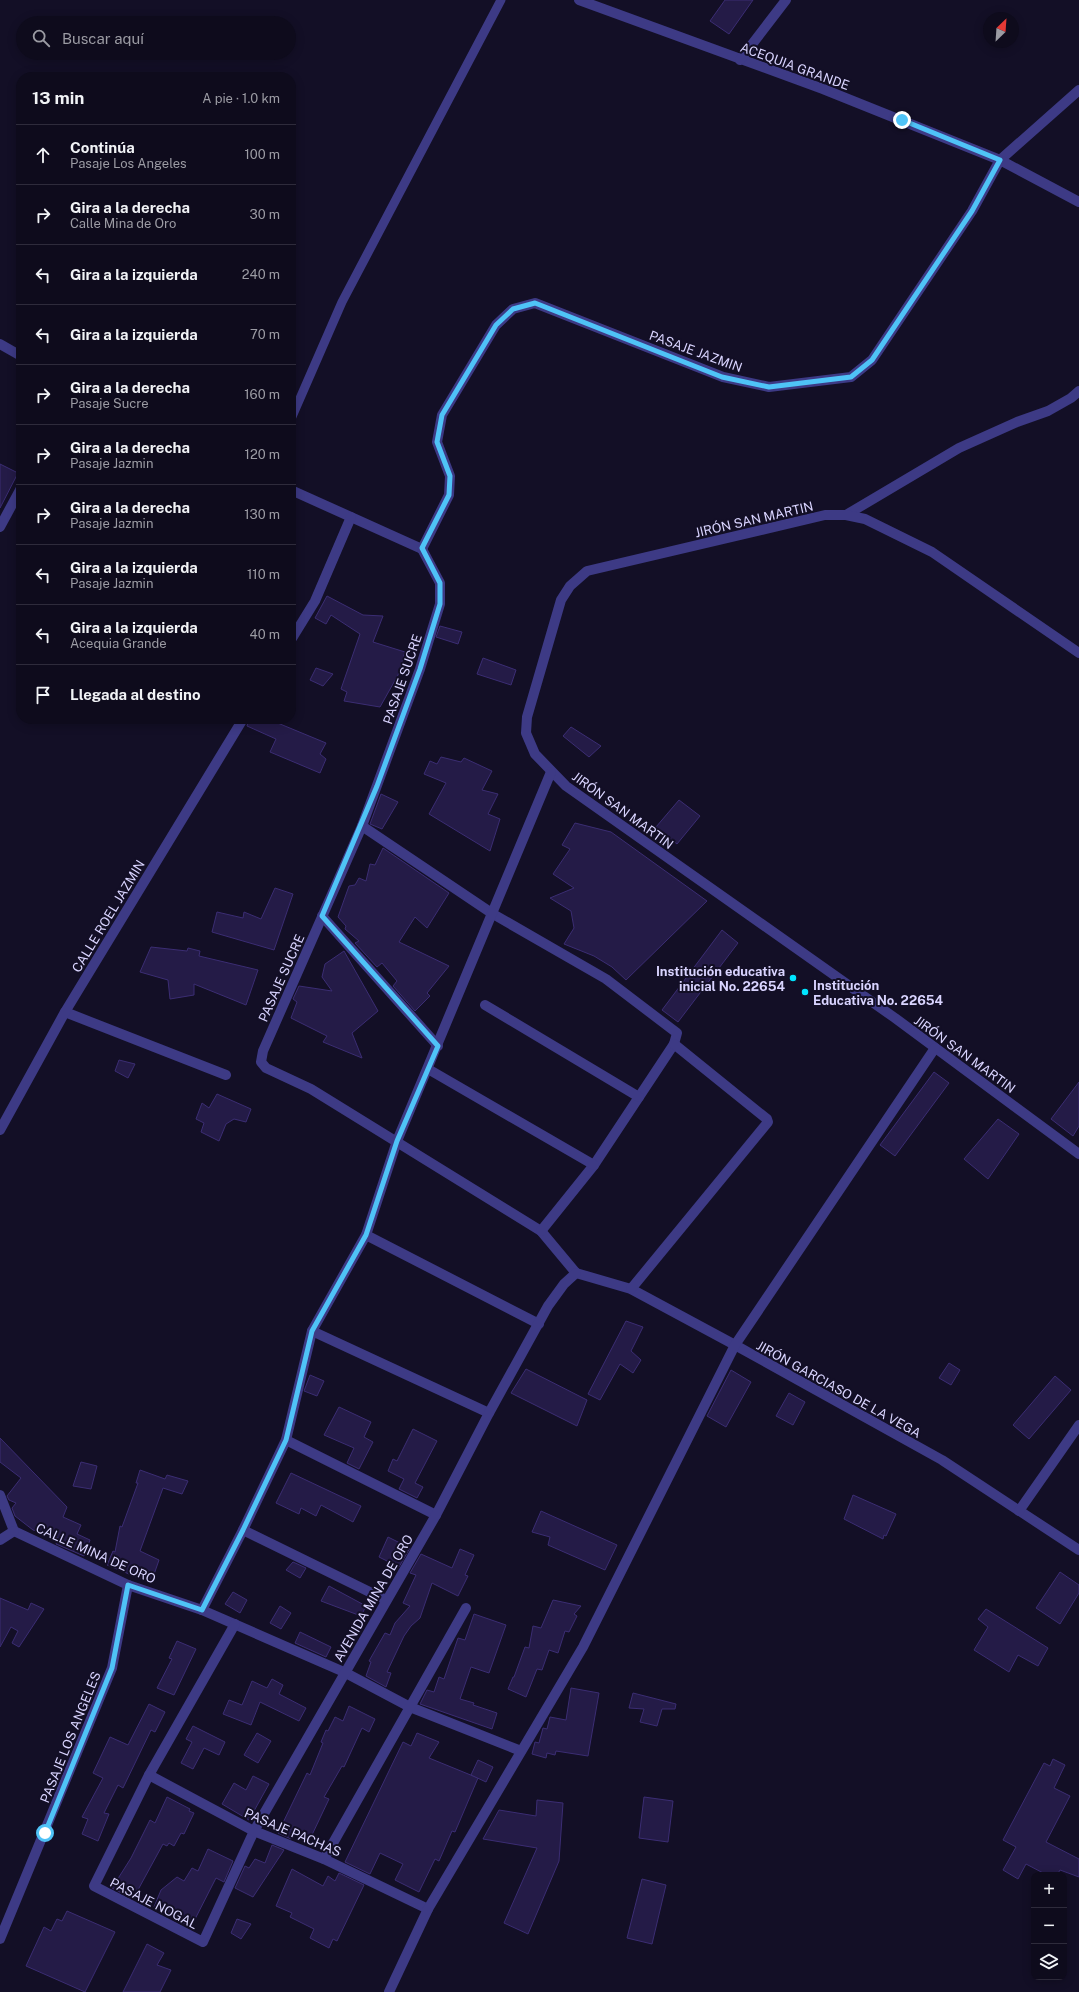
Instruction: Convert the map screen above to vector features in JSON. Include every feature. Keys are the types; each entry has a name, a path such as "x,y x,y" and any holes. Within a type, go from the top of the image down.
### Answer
{"street":[{"name":"ACEQUIA GRANDE","path":"579,0 823,89 1000,160 1079,202"},
{"path":"740,60 786,0"},
{"name":"PASAJE JAZMIN","path":"422,548 449,495 450,476 437,442 442,415 496,325 513,309 535,303 722,377 769,387 851,377 872,360 972,211 1000,160 1079,90"},
{"path":"0,344 16,353"},
{"path":"846,515 959,448 1017,422 1048,411 1071,398 1079,391"},
{"path":"296,492 422,548"},
{"path":"0,527 16,497"},
{"name":"JIRÓN SAN MARTIN","path":"1079,653 932,552 865,519 846,515 824,515 587,571 570,586 561,600 527,717 526,734 535,754 566,786 936,1048 1079,1154"},
{"path":"296,632 315,601 351,517"},
{"name":"PASAJE SUCRE","path":"422,548 440,583 440,604 420,669 362,826 263,1051 261,1062 266,1068 311,1089 541,1231 576,1273"},
{"name":"CALLE ROEL JAZMIN","path":"0,1130 65,1012 240,724"},
{"path":"202,1610 243,1530 286,1440 312,1331 366,1235 397,1141 438,1046 551,772"},
{"path":"362,826 493,914 606,979 677,1033 674,1044 594,1165 541,1231"},
{"path":"322,916 438,1046"},
{"path":"485,1005 639,1097"},
{"path":"65,1012 226,1075"},
{"path":"631,1289 768,1122 767,1119 674,1044"},
{"path":"389,1992 428,1909 583,1647 735,1346 936,1048"},
{"path":"428,1069 594,1165"},
{"path":"366,1235 538,1324"},
{"name":"JIRÓN GARCIASO DE LA VEGA","path":"576,1273 631,1289 735,1346 942,1460 1079,1550"},
{"name":"AVENIDA MINA DE ORO","path":"203,1942 254,1831 344,1672 436,1515 489,1413 538,1324 564,1284 576,1273"},
{"path":"312,1331 489,1413"},
{"path":"1019,1511 1079,1425"},
{"path":"286,1440 436,1515"},
{"path":"0,1495 14,1531 0,1540"},
{"path":"243,1530 386,1600"},
{"name":"CALLE MINA DE ORO","path":"14,1531 128,1585 202,1610 344,1672 410,1707 521,1750"},
{"name":"PASAJE LOS ANGELES","path":"0,1939 112,1668 128,1585"},
{"path":"324,1859 466,1608"},
{"path":"149,1775 235,1624"},
{"name":"PASAJE PACHAS","path":"149,1775 254,1831 324,1859 428,1909"},
{"name":"PASAJE NOGAL","path":"149,1775 94,1886 203,1942"}],"lane":[{"path":"296,408 342,302 501,0"}],"building":[{"path":"725,0 753,0 729,34 710,21"},
{"path":"0,464 16,472 16,477 0,508"},
{"path":"327,596 363,615 383,616 373,642 405,652 398,675 380,707 344,701 347,692 341,689 360,634 331,615 326,624 315,618"},
{"path":"440,626 462,632 458,644 436,637"},
{"path":"483,658 516,670 511,685 477,674"},
{"path":"316,668 333,674 323,686 310,680"},
{"path":"248,724 280,724 326,743 320,754 326,759 320,773 270,752 276,739 247,726"},
{"path":"571,727 601,746 589,757 563,736"},
{"path":"441,757 461,762 464,758 492,771 482,790 498,794 488,814 500,819 490,851 429,814 446,783 424,774 430,761 437,764"},
{"path":"381,794 398,802 382,829 370,824"},
{"path":"679,800 700,816 677,844 656,827"},
{"path":"575,823 611,832 707,901 626,980 612,967 594,956 564,944 574,928 571,911 550,898 574,888 553,874 570,849 562,845"},
{"path":"383,848 449,893 427,928 415,917 399,942 449,966 427,993 430,996 415,1011 393,986 397,981 382,963 377,967 355,943 359,941 345,929 346,926 338,917 349,886 355,885 359,878 366,881 370,864 375,865"},
{"path":"275,888 293,894 274,950 212,932 217,912 243,918 244,912 261,919"},
{"path":"722,930 738,943 678,1022 662,1010"},
{"path":"151,947 187,951 188,948 200,951 199,956 258,970 246,1005 194,984 194,995 170,999 168,980 140,972"},
{"path":"344,951 378,1011 352,1033 362,1058 323,1042 327,1036 291,1018 297,1002 293,999 299,986 332,991 322,977 325,964"},
{"path":"119,1060 135,1064 128,1078 115,1071"},
{"path":"934,1072 949,1083 895,1156 880,1145"},
{"path":"1079,1082 1079,1126 1073,1136 1051,1119"},
{"path":"217,1094 251,1109 246,1122 234,1119 226,1124 219,1141 201,1132 204,1123 196,1119 202,1103 209,1108"},
{"path":"998,1119 1019,1134 988,1179 964,1159"},
{"path":"626,1321 643,1327 631,1351 641,1360 633,1373 620,1364 600,1400 588,1394"},
{"path":"949,1363 960,1370 951,1385 939,1378"},
{"path":"526,1369 587,1400 577,1426 511,1393"},
{"path":"731,1370 751,1382 726,1427 707,1416"},
{"path":"310,1375 324,1381 317,1396 304,1391"},
{"path":"1055,1376 1071,1390 1029,1439 1013,1425"},
{"path":"789,1393 805,1402 793,1425 776,1416"},
{"path":"339,1407 371,1422 364,1437 373,1442 359,1469 347,1463 354,1448 324,1435"},
{"path":"413,1429 437,1441 415,1483 423,1487 417,1498 399,1489 404,1479 388,1471 393,1459 397,1461"},
{"path":"0,1438 67,1507 63,1517 81,1525 77,1534 90,1540 84,1556 56,1544 58,1538 33,1530 15,1516 12,1508 16,1503 9,1500 7,1496 21,1478 0,1462"},
{"path":"81,1462 97,1466 91,1489 73,1486"},
{"path":"140,1470 165,1479 167,1475 188,1481 182,1494 163,1488 140,1551 159,1560 151,1583 107,1565 113,1551 115,1552 120,1526 122,1527 138,1483 136,1483"},
{"path":"291,1473 361,1506 353,1522 321,1505 316,1516 301,1508 299,1514 276,1503"},
{"path":"853,1495 896,1514 886,1536 884,1535 883,1539 844,1519"},
{"path":"541,1511 617,1545 605,1570 548,1545 550,1537 532,1532"},
{"path":"388,1537 410,1548 399,1567 379,1557"},
{"path":"460,1549 474,1555 465,1575 468,1576 458,1596 432,1583 420,1618 411,1626 404,1636 387,1672 391,1673 386,1687 366,1676 371,1662 369,1661 385,1633 390,1635 395,1623 410,1606 403,1603 416,1575 410,1573 421,1554 452,1568"},
{"path":"293,1562 306,1568 300,1578 286,1570"},
{"path":"1060,1572 1079,1585 1079,1593 1060,1624 1036,1608"},
{"path":"329,1586 366,1606 361,1616 321,1601"},
{"path":"233,1592 247,1600 240,1613 225,1604"},
{"path":"0,1598 28,1610 31,1603 44,1609 19,1647 12,1643 18,1631 11,1627 0,1647"},
{"path":"553,1600 581,1606 574,1614 577,1616 569,1632 565,1631 558,1653 549,1650 542,1670 537,1669 526,1697 508,1689 525,1647 529,1648 533,1626 541,1628"},
{"path":"280,1606 291,1613 281,1629 270,1623"},
{"path":"986,1609 1048,1648 1038,1666 1018,1655 1009,1672 974,1650 988,1627 978,1619"},
{"path":"474,1614 506,1625 489,1673 471,1667 460,1699 474,1703 473,1705 497,1713 492,1729 420,1704 427,1690 434,1692 439,1677 444,1679 458,1638 465,1640"},
{"path":"300,1632 331,1647 326,1657 295,1643"},
{"path":"177,1641 196,1649 174,1695 157,1688 172,1659 169,1658"},
{"path":"272,1679 283,1685 279,1694 306,1708 299,1721 260,1702 251,1725 223,1714 229,1700 242,1705 252,1681 267,1688"},
{"path":"571,1688 599,1693 588,1756 556,1751 555,1755 547,1753 546,1758 532,1754 535,1742 539,1743 543,1728 547,1729 550,1717 566,1720"},
{"path":"633,1693 676,1704 675,1709 662,1709 657,1726 640,1722 644,1709 629,1708"},
{"path":"149,1704 165,1712 155,1732 151,1730 123,1788 118,1785 104,1813 109,1814 98,1841 82,1834 88,1819 82,1817 103,1778 93,1773 110,1737 128,1745"},
{"path":"349,1706 375,1719 369,1732 362,1728 344,1767 342,1766 324,1797 329,1799 311,1837 298,1830 291,1839 278,1833 307,1773 310,1775 323,1743 321,1742 326,1730 328,1731 335,1717 343,1721"},
{"path":"193,1726 225,1742 219,1755 204,1748 193,1769 181,1763 192,1742 186,1739"},
{"path":"257,1733 271,1741 258,1763 244,1755"},
{"path":"417,1733 439,1742 429,1758 478,1778 455,1832 452,1831 439,1861 435,1859 419,1892 395,1880 403,1864 380,1853 370,1874 345,1862 403,1742 411,1746"},
{"path":"1053,1759 1065,1765 1054,1788 1070,1796 1046,1842 1079,1859 1079,1877 1060,1870 1059,1872 1041,1872 1026,1864 1018,1879 1003,1870 1016,1847 1003,1840 1044,1763 1050,1766"},
{"path":"478,1760 493,1767 486,1782 471,1775"},
{"path":"253,1776 269,1784 249,1820 222,1804 234,1783 246,1790"},
{"path":"167,1797 190,1809 189,1811 194,1813 184,1834 181,1833 174,1846 169,1843 167,1846 163,1844 133,1899 112,1888 131,1858 150,1820 155,1823"},
{"path":"644,1797 673,1801 668,1842 639,1838"},
{"path":"537,1800 563,1803 559,1861 528,1934 504,1923 537,1848 483,1839 499,1810 536,1816"},
{"path":"272,1845 284,1850 253,1897 235,1888 245,1866 249,1868 255,1859 265,1863"},
{"path":"208,1849 233,1861 224,1882 216,1878 191,1927 154,1907 161,1890 177,1877 184,1881 192,1868 198,1871"},
{"path":"292,1869 323,1886 328,1876 335,1881 339,1873 364,1885 337,1941 333,1939 329,1948 310,1938 314,1929 290,1917 292,1913 276,1906"},
{"path":"642,1879 666,1885 652,1944 627,1938"},
{"path":"67,1911 115,1932 85,1992 26,1966 44,1927 51,1931 57,1919 62,1921"},
{"path":"237,1919 251,1924 241,1939 231,1933"},
{"path":"147,1944 164,1953 157,1965 171,1970 160,1992 123,1992"}],"place":[{"name":"Institución educativa inicial No. 22654","path":"793,978"},
{"name":"Institución Educativa No. 22654","path":"805,992"}],"route":[{"path":"45,1833 112,1668 128,1585 202,1610 243,1530 286,1440 312,1331 366,1235 397,1141 438,1046 322,916 362,826 420,669 440,604 440,583 422,548 449,495 450,476 437,442 442,415 496,325 513,309 535,303 722,377 769,387 851,377 872,360 972,211 1000,160 902,120"}]}
